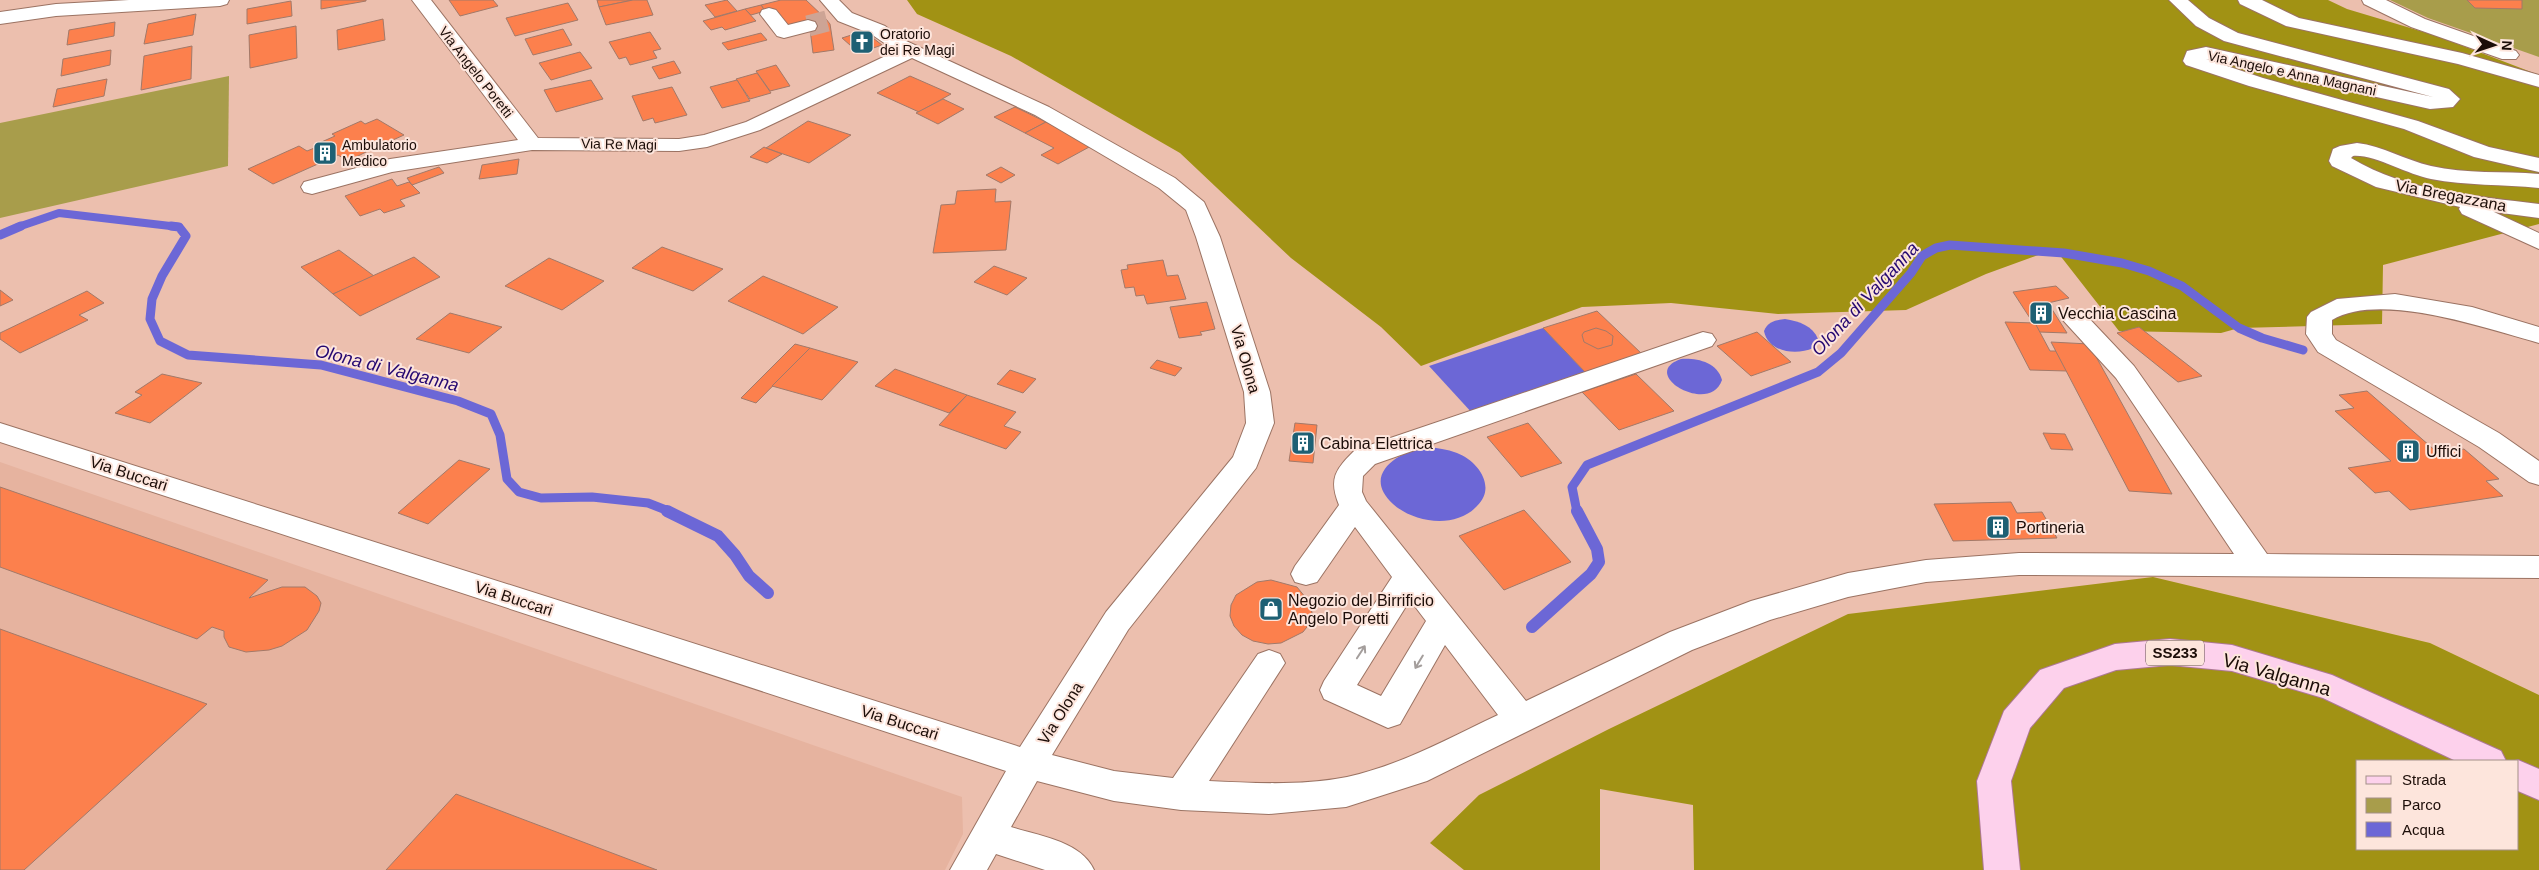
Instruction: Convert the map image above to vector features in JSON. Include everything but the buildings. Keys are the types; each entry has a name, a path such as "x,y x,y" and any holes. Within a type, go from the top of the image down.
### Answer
{"main road":[{"name":"Via Valganna","path":"2002,870 1994,782 2016,721 2052,679 2115,657 2170,652 2232,658 2332,688 2487,760"},
{"path":"2519,775 2539,785"}],"street":[{"path":"0,18 56,10 220,0"},
{"name":"Via Angelo Poretti","path":"421,0 532,144"},
{"name":"Via Angelo e Anna Magnani","path":"2178,0 2195,18 2207,27 2231,37 2442,93 2450,99 2446,103 2430,102 2206,53 2194,55 2193,60 2256,82 2411,125 2482,152 2533,164"},
{"path":"2247,0 2293,22 2462,59 2539,81"},
{"path":"2371,0 2418,24 2539,65"},
{"name":"Via Olona","path":"834,12 878,30 911,50 1042,111 1167,183 1196,207 1208,237 1257,392 1260,423 1246,461 1117,621 1028,764 968,870"},
{"path":"769,14 784,32 808,26"},
{"name":"Via Re Magi","path":"312,187 390,166 532,144 680,145 707,141 753,126 911,50"},
{"path":"848,58 866,71"},
{"name":"Via Bregazzana","path":"2539,182 2438,176 2371,152 2345,150 2341,154 2340,161 2356,173 2445,198 2539,211"},
{"path":"2445,198 2539,242"},
{"path":"2539,335 2472,315 2395,302 2337,307 2320,317 2319,334 2327,346 2489,440 2539,475"},
{"path":"2074,318 2125,372 2258,565"},
{"path":"1522,720 1354,506 1348,492 1349,473 1365,458 1703,340"},
{"name":"Via Buccari","path":"0,432 1028,764 1114,786 1181,795 1269,799 1346,792 1415,771 1681,641 1762,610 1848,585 1926,571 2019,564 2539,567"},
{"path":"1306,574 1354,506"},
{"path":"1409,576 1336,690 1388,714 1443,620"},
{"path":"1181,795 1269,663"},
{"path":"988,834 1058,858 1076,870"}],"shaded area":[{"path":"907,0 2328,0 2347,9 2437,36 2539,75 2539,224 2383,265 2382,324 2239,328 2221,333 2119,331 2055,249 1986,274 1906,310 1778,314 1671,303 1582,307 1421,366 1381,327 1291,258 1180,153 1011,56 917,14"},
{"path":"0,462 962,797 963,834 945,870 0,870"},
{"path":"2153,577 2430,643 2539,695 2539,870 1694,870 1693,805 1600,789 1600,870 1464,870 1430,843 1479,795 1609,729 1848,614"}],"green space":[{"path":"2390,0 2539,0 2539,57 2428,18"},
{"path":"229,76 228,166 0,218 0,123"}],"water":[{"path":"1785,319 1809,327 1816,334 1818,339 1813,348 1791,352 1771,344 1764,331 1773,322"},
{"path":"1543,328 1586,373 1473,414 1429,366"},
{"path":"1681,359 1706,362 1716,369 1722,380 1715,390 1704,394 1680,389 1671,382 1667,374 1670,366"},
{"path":"1427,447 1457,453 1478,468 1485,483 1485,491 1483,499 1468,513 1458,518 1447,520 1423,519 1412,516 1393,504 1384,493 1381,483 1382,474 1387,466 1405,454"}],"waterway":[{"name":"Olona di Valganna","path":"18,227 59,213 179,227"},
{"name":"Olona di Valganna","path":"0,235 21,226"},
{"name":"Olona di Valganna","path":"171,226 179,227"},
{"name":"Olona di Valganna","path":"179,227 186,236 162,276 152,299 150,319 160,341 188,355 321,365 458,401 491,414 500,435 507,479 519,492 541,498 592,497 648,503 671,512"},
{"name":"Olona di Valganna","path":"1577,512 1572,487 1587,465 1818,372 1841,353 1911,273 1922,256 1936,248 1950,245 2064,253 2122,263 2149,271 2182,286 2239,328 2262,338 2303,350"},
{"name":"Olona di Valganna","path":"667,511 718,536 735,555 749,576 768,593"},
{"name":"Olona di Valganna","path":"1532,627 1591,574 1599,562 1597,549 1577,511"}],"tunnel":[{"path":"808,26 827,21"}],"place":[{"name":"Oratorio dei Re Magi","path":"862,42"},
{"name":"Ambulatorio Medico","path":"325,153"},
{"name":"Vecchia Cascina","path":"2041,313"},
{"name":"Cabina Elettrica","path":"1303,443"},
{"name":"Uffici","path":"2408,451"},
{"name":"Portineria","path":"1998,527"},
{"name":"Negozio del Birrificio Angelo Poretti","path":"1271,609"}]}
